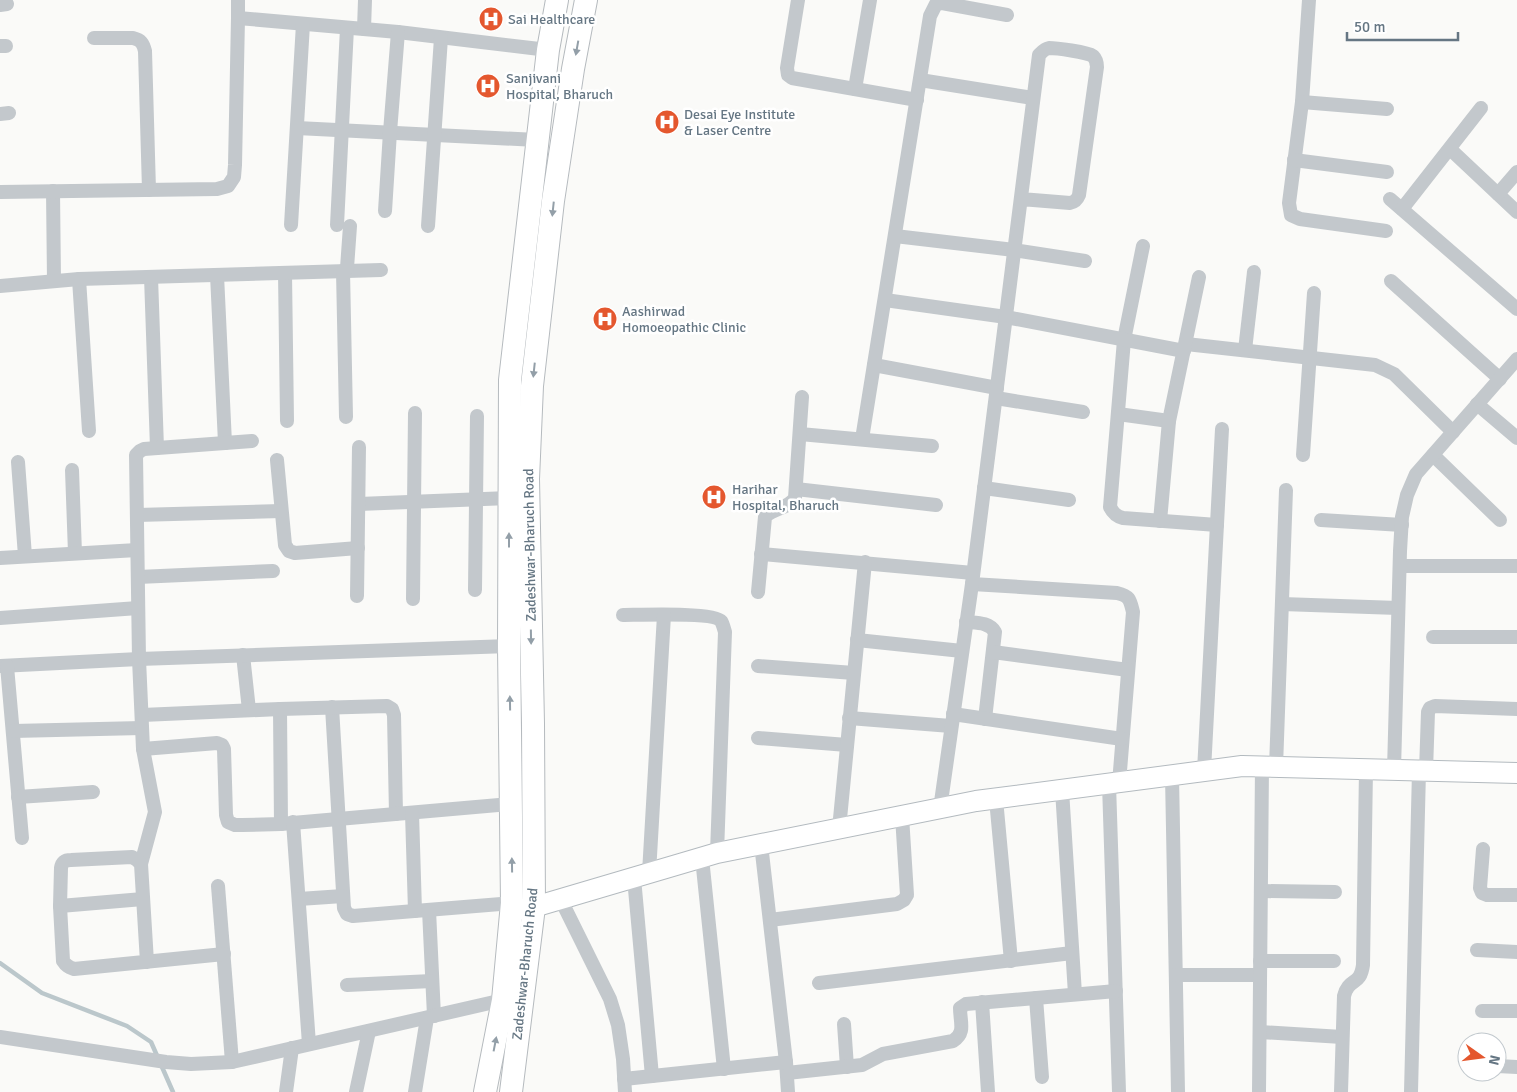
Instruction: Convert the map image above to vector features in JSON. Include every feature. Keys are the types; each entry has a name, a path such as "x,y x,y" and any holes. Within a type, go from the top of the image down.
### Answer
{"main road":[{"name":"Zadeshwar-Bharuch Road","path":"485,1092 503,1000 512,907 509,646 510,380 548,50 557,0"},
{"name":"Zadeshwar-Bharuch Road","path":"511,1092 534,908 533,723 528,479 532,386 553,201 573,69 586,0"},
{"path":"512,907 534,908 709,855 761,844 996,799 1114,783 1242,766 1517,773"}],"street":[{"path":"0,192 217,189 228,186 234,177 235,165 238,0"},
{"path":"364,29 365,0"},
{"path":"550,0 557,0"},
{"path":"798,0 787,68 788,75 798,80 917,100"},
{"path":"855,89 870,0"},
{"path":"1309,0 1302,102 1289,203 1291,215 1300,219 1386,231"},
{"path":"862,439 930,16 936,4 942,3 1008,15"},
{"path":"238,18 398,32 548,50"},
{"path":"291,224 303,24"},
{"path":"346,417 343,271 347,268 342,130 348,28"},
{"path":"385,211 398,32"},
{"path":"94,38 133,38 139,39 143,44 145,51 149,190"},
{"path":"428,226 441,38"},
{"path":"940,809 984,488 1039,55 1043,50 1050,48 1086,53 1096,60 1097,67 1079,195 1077,199 1070,203 1021,199"},
{"path":"920,80 1033,98"},
{"path":"1302,102 1387,109"},
{"path":"1402,210 1481,108"},
{"path":"297,128 537,140"},
{"path":"1450,148 1517,212"},
{"path":"1294,160 1387,172"},
{"path":"1498,194 1517,172"},
{"path":"53,190 54,281"},
{"path":"1390,199 1517,309"},
{"path":"895,236 1014,250 1085,261"},
{"path":"1143,246 1124,340 1110,507 1117,516 1123,518 1217,525"},
{"path":"0,286 80,279 381,270"},
{"path":"1245,350 1254,272"},
{"path":"285,273 287,421"},
{"path":"217,275 225,443"},
{"path":"151,277 157,448"},
{"path":"1160,521 1169,421 1199,277"},
{"path":"80,279 89,431"},
{"path":"1391,281 1500,379"},
{"path":"1303,455 1314,293"},
{"path":"884,300 1006,317 1124,340 1185,347 1245,350 1375,365 1394,374 1453,432"},
{"path":"1394,770 1398,608 1402,524 1407,495 1416,474 1517,359"},
{"path":"874,365 1083,412"},
{"path":"758,592 765,518 770,512 793,502 796,498 802,397"},
{"path":"1478,404 1517,438"},
{"path":"413,599 414,413"},
{"path":"1118,414 1169,421"},
{"path":"475,590 477,416"},
{"path":"1204,771 1222,429"},
{"path":"800,434 932,446"},
{"path":"147,962 141,864 155,812 143,749 139,659 136,455 140,450 144,449 252,441"},
{"path":"358,596 359,447"},
{"path":"1432,456 1500,520"},
{"path":"277,460 285,545 289,551 296,553 358,548"},
{"path":"18,462 25,556"},
{"path":"72,470 75,553"},
{"path":"984,488 1069,500"},
{"path":"796,489 936,505"},
{"path":"1259,1092 1261,891 1282,604 1286,490"},
{"path":"359,504 509,498"},
{"path":"137,515 281,511"},
{"path":"1321,520 1402,524"},
{"path":"0,558 137,550"},
{"path":"761,554 865,562 972,579 1117,593 1125,595 1130,601 1133,612 1122,739 1114,783 1119,1092"},
{"path":"839,829 865,562"},
{"path":"1400,566 1517,566"},
{"path":"138,577 273,571"},
{"path":"1282,604 1398,608"},
{"path":"0,618 138,608"},
{"path":"622,615 699,615 716,617 721,621 725,632 709,855 724,1069"},
{"path":"652,1076 642,876 664,615"},
{"path":"966,622 986,624 992,627 995,632 985,719"},
{"path":"1433,637 1517,636"},
{"path":"857,640 962,652"},
{"path":"22,838 13,731 4,666 139,659 509,646"},
{"path":"993,652 1128,670"},
{"path":"243,655 249,710"},
{"path":"758,666 854,673"},
{"path":"13,731 249,710 387,706 392,709 394,715 396,814"},
{"path":"1411,1092 1422,771 1428,712 1430,708 1435,706 1517,709"},
{"path":"332,707 344,908 347,914 353,916 422,910 512,907"},
{"path":"280,709 287,823 299,899 309,1044"},
{"path":"849,718 985,719 1122,739"},
{"path":"758,738 847,745"},
{"path":"143,749 217,743 222,745 224,749 226,815 228,822 235,825 340,819 511,804"},
{"path":"1341,1092 1343,1008 1346,989 1349,984 1358,980 1362,974 1363,965 1366,769"},
{"path":"1172,776 1178,1092"},
{"path":"1062,790 1075,994"},
{"path":"18,797 92,792"},
{"path":"996,799 1011,961"},
{"path":"412,813 422,910 432,981 431,1017 415,1092"},
{"path":"770,920 897,904 904,900 906,895 902,816"},
{"path":"761,844 787,1068 788,1092"},
{"path":"1483,849 1480,888 1482,893 1487,895 1517,895"},
{"path":"141,864 132,858 66,860 62,863 60,868 60,906 63,960 66,965 74,970 224,954"},
{"path":"218,886 232,1062"},
{"path":"1261,891 1335,892"},
{"path":"299,899 344,896"},
{"path":"60,906 143,899"},
{"path":"561,900 610,999 618,1025 623,1059 624,1085 652,1076 724,1069 847,1067 862,1065 883,1054 953,1041 959,1037 962,1031 960,1008 966,1004 1116,991"},
{"path":"1477,950 1517,952"},
{"path":"819,983 1072,953"},
{"path":"1260,960 1334,961"},
{"path":"1176,975 1260,975"},
{"path":"347,985 432,981"},
{"path":"1036,998 1042,1077"},
{"path":"0,1037 166,1062 191,1064 232,1062 503,1000"},
{"path":"982,1002 988,1092"},
{"path":"1482,1011 1517,1011"},
{"path":"844,1024 847,1067"},
{"path":"356,1092 369,1031"},
{"path":"1260,1032 1342,1037"},
{"path":"286,1092 292,1048"}],"waterway":[{"path":"0,963 42,993 127,1026 151,1042 173,1092"}],"place":[{"name":"Sai Healthcare","path":"491,19"},
{"name":"Sanjivani Hospital, Bharuch","path":"488,86"},
{"name":"Desai Eye Institute & Laser Centre","path":"667,122"},
{"name":"Aashirwad Homoeopathic Clinic","path":"605,319"},
{"name":"Harihar Hospital, Bharuch","path":"714,497"}]}
